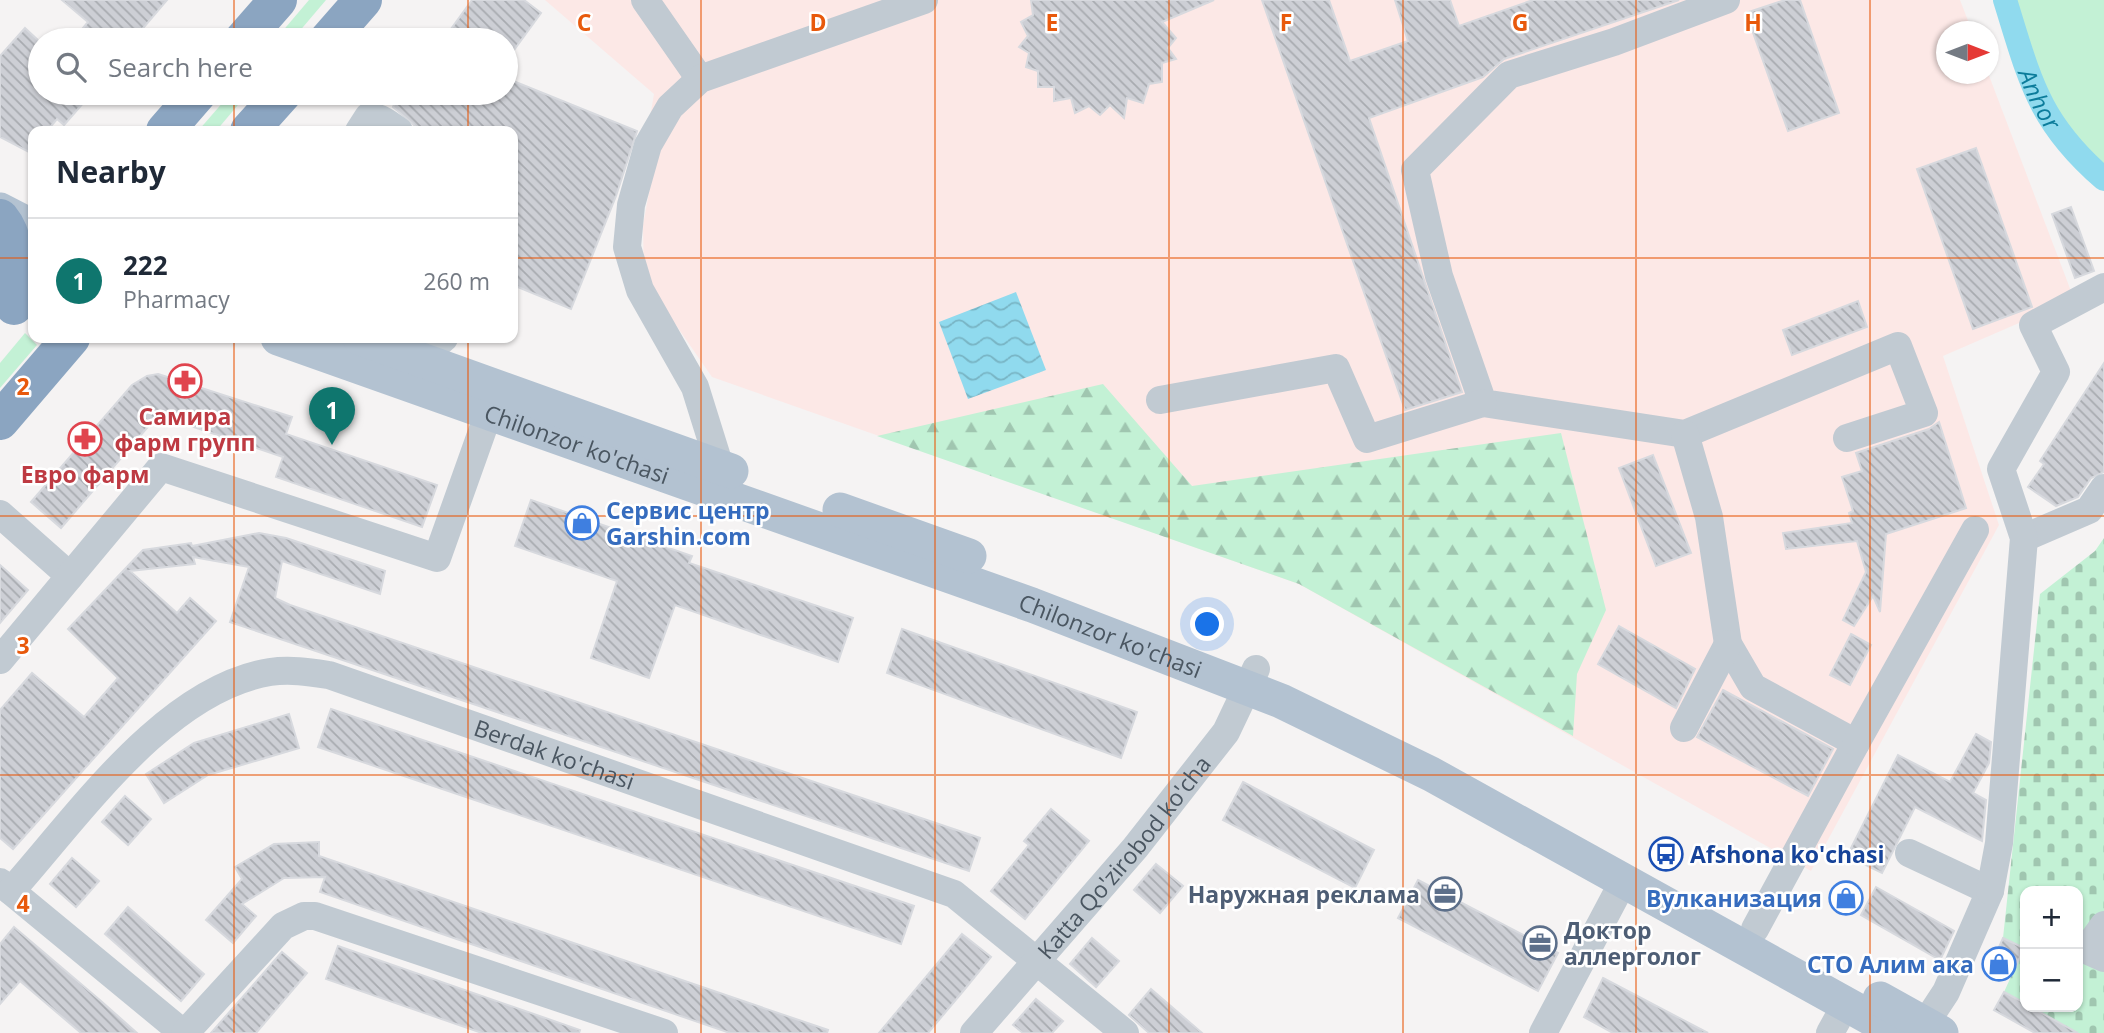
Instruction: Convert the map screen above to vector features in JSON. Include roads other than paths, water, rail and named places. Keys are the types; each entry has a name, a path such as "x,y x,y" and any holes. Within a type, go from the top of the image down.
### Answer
{"highway":[{"path":"254,28 278,0"},
{"path":"338,28 363,0"},
{"path":"169,126 188,105"},
{"path":"254,126 273,105"},
{"path":"0,218 12,238 16,305"},
{"path":"0,421 67,343"}],"main road":[{"path":"0,186 28,199"},
{"path":"0,210 28,224"},
{"name":"Chilonzor ko'chasi","path":"292,343 1032,605 1329,701 1440,757 1755,929 1844,1008"},
{"name":"Chilonzor ko'chasi","path":"396,343 432,348 720,467 1052,586 1252,678 1322,719 1431,774 1625,880 1844,1008 1922,1030"}],"street":[{"path":"645,0 701,79"},
{"path":"720,467 695,387 640,290 627,247 631,205 648,145 670,107 701,79 924,0"},
{"path":"1483,403 1439,276 1415,170 1509,75 1614,42 1726,0"},
{"path":"362,126 368,117 375,117 390,126"},
{"path":"1922,1030 1946,992 1990,891 1999,843 2024,538 2001,469 2056,372 2033,325 2104,287"},
{"path":"1160,400 1336,368 1367,439 1483,403 1685,434 1898,346 1924,413 1847,438"},
{"path":"0,660 161,467 437,558 489,412"},
{"path":"1685,434 1710,517 1728,644 1753,687 1856,743"},
{"path":"2024,538 2089,510 2104,488"},
{"path":"0,514 70,576"},
{"path":"1755,929 1975,530"},
{"path":"1684,728 1728,644"},
{"name":"Berdak ko'chasi","path":"6,895 132,754 176,715 246,678 271,672 300,671 329,675 954,894 1125,1033"},
{"name":"Katta Qo'zirobod ko'cha","path":"974,1033 1135,848 1226,732 1252,678"},
{"path":"1909,853 1990,891"},
{"path":"1543,1033 1625,880"},
{"path":"6,895 184,1033 284,926 304,916 315,916 600,1023 664,1033"},
{"path":"2104,925 2086,950 2104,958"}],"water":[{"path":"1016,292 1046,370 968,399 939,322"}],"waterway":[{"name":"Anhor","path":"2005,0 2030,77 2050,118 2064,138 2104,179"}],"place":[{"name":"Самира фарм групп","path":"185,381"},
{"name":"Евро фарм","path":"85,439"},
{"name":"222","path":"332,445"},
{"name":"Сервис центр Garshin.com","path":"582,523"},
{"name":"Afshona ko'chasi","path":"1666,854"},
{"name":"Наружная реклама","path":"1445,894"},
{"name":"Вулканизация","path":"1846,898"},
{"name":"Доктор аллерголог","path":"1540,943"},
{"name":"СТО Алим ака","path":"1999,964"}]}
